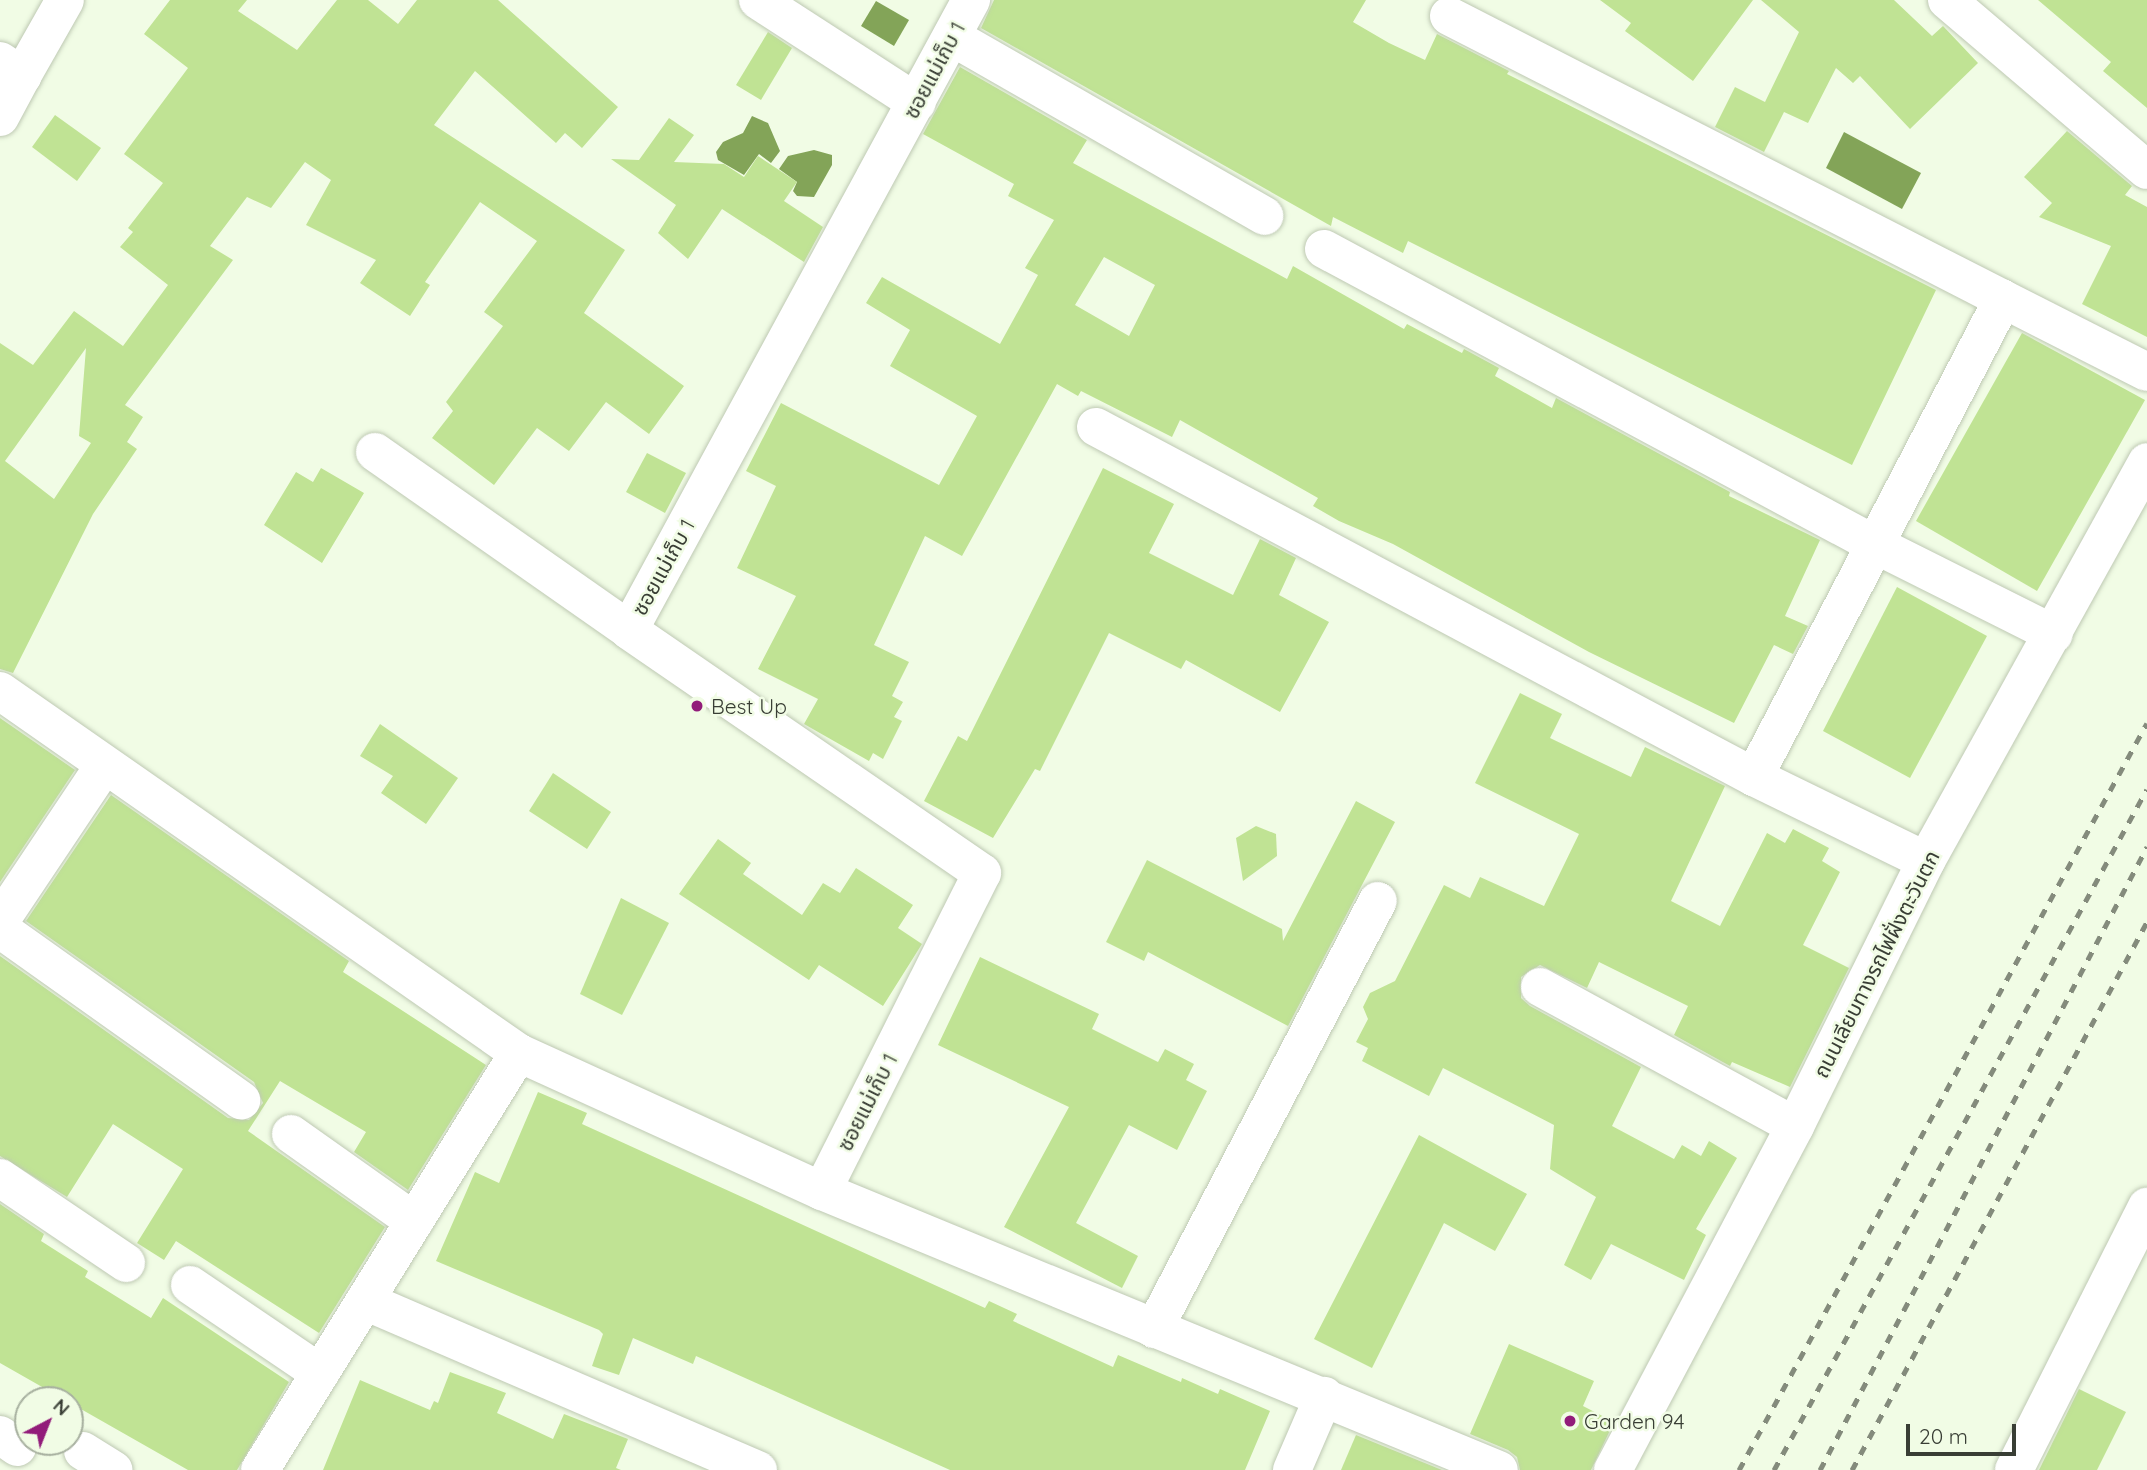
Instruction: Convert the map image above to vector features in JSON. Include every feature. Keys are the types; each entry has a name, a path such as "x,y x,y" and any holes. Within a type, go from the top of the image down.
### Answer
{"street":[{"path":"0,117 11,69 65,0"},
{"path":"758,0 917,103"},
{"name":"ซอยแม่เก็บ 1","path":"822,1191 982,873 629,630 971,0"},
{"path":"1947,0 2147,170"},
{"path":"1450,16 2147,372"},
{"path":"952,37 1264,216"},
{"path":"1324,249 1874,544 2054,634"},
{"path":"1754,777 2003,299"},
{"path":"1096,427 1754,777 1926,861"},
{"path":"375,452 629,630"},
{"name":"ถนนเลียบทางรถไฟฝั่งตะวันตก","path":"1613,1470 1795,1126 1926,861 2147,462"},
{"path":"0,691 103,767 519,1053 822,1191 1499,1470"},
{"path":"0,921 103,767"},
{"path":"1154,1329 1378,901"},
{"path":"0,929 241,1100"},
{"path":"1540,987 1795,1126"},
{"path":"263,1469 519,1053"},
{"path":"290,1134 414,1221"},
{"path":"0,1178 126,1263"},
{"path":"2014,1470 2147,1207"},
{"path":"190,1285 320,1373"},
{"path":"365,1301 758,1470"},
{"path":"1292,1470 1324,1396"}],"shaded area":[{"path":"876,1 909,20 894,46 861,26"},
{"path":"752,116 768,123 780,151 771,163 759,154 744,175 718,160 716,152 723,142 743,133"},
{"path":"1844,132 1921,173 1902,209 1826,168"},
{"path":"814,150 832,155 832,165 814,197 797,196 793,191 797,182 779,169 788,156"}],"building":[{"path":"170,0 247,0 238,11 297,50 337,0 368,0 398,24 417,0 498,0 618,107 582,148 565,133 556,143 475,71 434,125 625,250 584,313 684,386 649,434 606,402 569,451 537,428 494,485 432,438 453,411 446,402 503,326 484,312 537,241 480,202 425,282 430,285 410,316 360,283 376,260 306,225 331,180 305,162 271,208 247,197 210,246 233,260 125,405 143,417 127,442 137,449 93,514 13,673 0,669 0,343 33,365 74,311 123,346 168,285 120,247 133,232 128,228 163,183 124,154 188,68 144,34","holes":["86,348 79,436 91,443 54,499 5,461"]},
{"path":"994,0 1366,0 1353,22 1389,43 1425,60 1437,34 1509,71 1507,74 1936,290 1852,465 1408,241 1403,253 1333,217 1331,226 981,28"},
{"path":"1600,0 1753,0 1693,81 1625,31 1631,23"},
{"path":"1761,0 1894,0 1932,36 1943,26 1978,63 1910,129 1860,76 1853,83 1836,68 1808,123 1784,112 1764,152 1715,127 1735,87 1765,102 1799,32"},
{"path":"2038,0 2147,0 2147,108 2103,71 2111,62"},
{"path":"768,32 792,48 761,100 736,85"},
{"path":"960,67 1087,140 1073,163 1287,279 1293,266 1404,329 1407,324 1462,353 1464,349 1499,368 1495,376 1552,408 1556,398 1730,492 1729,496 1820,540 1785,616 1808,626 1793,654 1774,645 1734,723 1589,652 1393,544 1339,521 1313,506 1318,498 1180,420 1172,437 1081,391 1078,396 1057,384 962,556 925,536 874,645 909,662 892,696 903,702 894,717 902,721 883,759 873,753 869,761 804,724 818,699 758,669 796,596 737,568 776,486 746,471 781,403 939,485 977,416 890,366 910,330 866,303 882,277 1000,344 1038,275 1025,268 1054,220 1008,196 1014,184 923,134","holes":["1104,257 1155,285 1129,336 1075,305"]},
{"path":"55,115 101,148 77,181 32,147"},
{"path":"669,118 694,135 674,162 724,164 744,177 758,156 797,182 784,201 823,227 804,262 722,209 688,259 658,233 676,205 611,159 639,160"},
{"path":"2067,131 2132,186 2125,195 2147,207 2147,337 2082,304 2111,246 2039,217 2052,203 2024,177"},
{"path":"2022,333 2145,400 2037,591 1916,521"},
{"path":"647,453 686,473 665,513 626,492"},
{"path":"321,468 364,493 322,563 264,525 296,472 313,482"},
{"path":"1103,468 1174,504 1149,553 1233,595 1260,539 1296,558 1279,595 1329,622 1280,712 1186,660 1181,669 1109,633 1040,771 1035,769 993,838 924,801 958,736 967,741"},
{"path":"1897,587 1987,636 1910,778 1823,731"},
{"path":"1520,693 1562,714 1550,738 1631,777 1645,747 1725,786 1671,901 1720,926 1767,833 1785,843 1793,829 1829,848 1822,861 1840,872 1803,945 1849,968 1790,1087 1732,1062 1730,1066 1674,1035 1688,1006 1599,962 1587,988 1540,965 1521,977 1521,998 1530,1006 1641,1067 1612,1126 1674,1159 1682,1145 1701,1156 1709,1141 1737,1158 1696,1229 1706,1235 1684,1280 1611,1244 1591,1280 1564,1265 1596,1197 1550,1169 1554,1125 1443,1068 1429,1096 1362,1061 1368,1048 1356,1042 1368,1019 1363,1007 1370,993 1395,981 1444,885 1470,898 1480,877 1544,906 1579,834 1475,783"},
{"path":"0,718 75,770 0,882"},
{"path":"380,724 458,778 426,824 381,793 393,776 360,756"},
{"path":"553,773 611,812 587,849 529,811"},
{"path":"111,795 349,961 343,972 486,1065 408,1190 354,1152 366,1132 280,1081 248,1131 385,1227 319,1333 176,1241 164,1260 137,1243 183,1169 113,1124 67,1197 0,1156 0,956 228,1118 249,1120 263,1103 254,1082 26,921"},
{"path":"1356,801 1395,822 1288,1026 1148,952 1144,961 1106,942 1147,860 1282,929 1283,941"},
{"path":"1256,826 1276,834 1277,856 1243,881 1236,838"},
{"path":"718,839 751,863 743,874 802,915 823,883 840,893 856,868 913,905 898,928 922,944 883,1006 819,965 809,980 679,894"},
{"path":"621,898 669,923 622,1015 580,994"},
{"path":"980,957 1099,1014 1092,1029 1158,1062 1165,1049 1194,1064 1186,1080 1207,1091 1177,1150 1129,1125 1076,1223 1138,1256 1122,1288 1004,1227 1069,1107 938,1045"},
{"path":"538,1092 587,1113 582,1124 985,1308 989,1301 1017,1314 1013,1321 1113,1367 1118,1355 1181,1382 1182,1378 1218,1394 1220,1389 1270,1411 1245,1470 950,1470 696,1356 693,1364 633,1338 619,1375 592,1366 603,1334 599,1330 436,1261 475,1172 499,1183"},
{"path":"1419,1135 1527,1194 1495,1251 1444,1223 1372,1368 1314,1339"},
{"path":"0,1204 44,1234 41,1241 88,1271 85,1277 151,1318 163,1298 289,1382 237,1470 188,1470 84,1411 84,1386 40,1386 0,1363"},
{"path":"1509,1344 1594,1381 1583,1406 1614,1422 1591,1470 1520,1470 1517,1457 1508,1450 1470,1434"},
{"path":"450,1372 506,1393 497,1413 553,1439 564,1414 628,1439 616,1468 621,1470 323,1470 360,1380 430,1410 434,1401 438,1403"},
{"path":"2079,1389 2126,1412 2097,1470 2039,1470"},
{"path":"1356,1435 1442,1470 1341,1470"}],"railway":[{"path":"1739,1470 2147,723"},
{"path":"1774,1470 2147,789"},
{"path":"1820,1470 2147,847"},
{"path":"1852,1470 2147,922"}],"place":[{"name":"Best Up","path":"697,706"},
{"name":"Garden 94","path":"1570,1421"}]}
